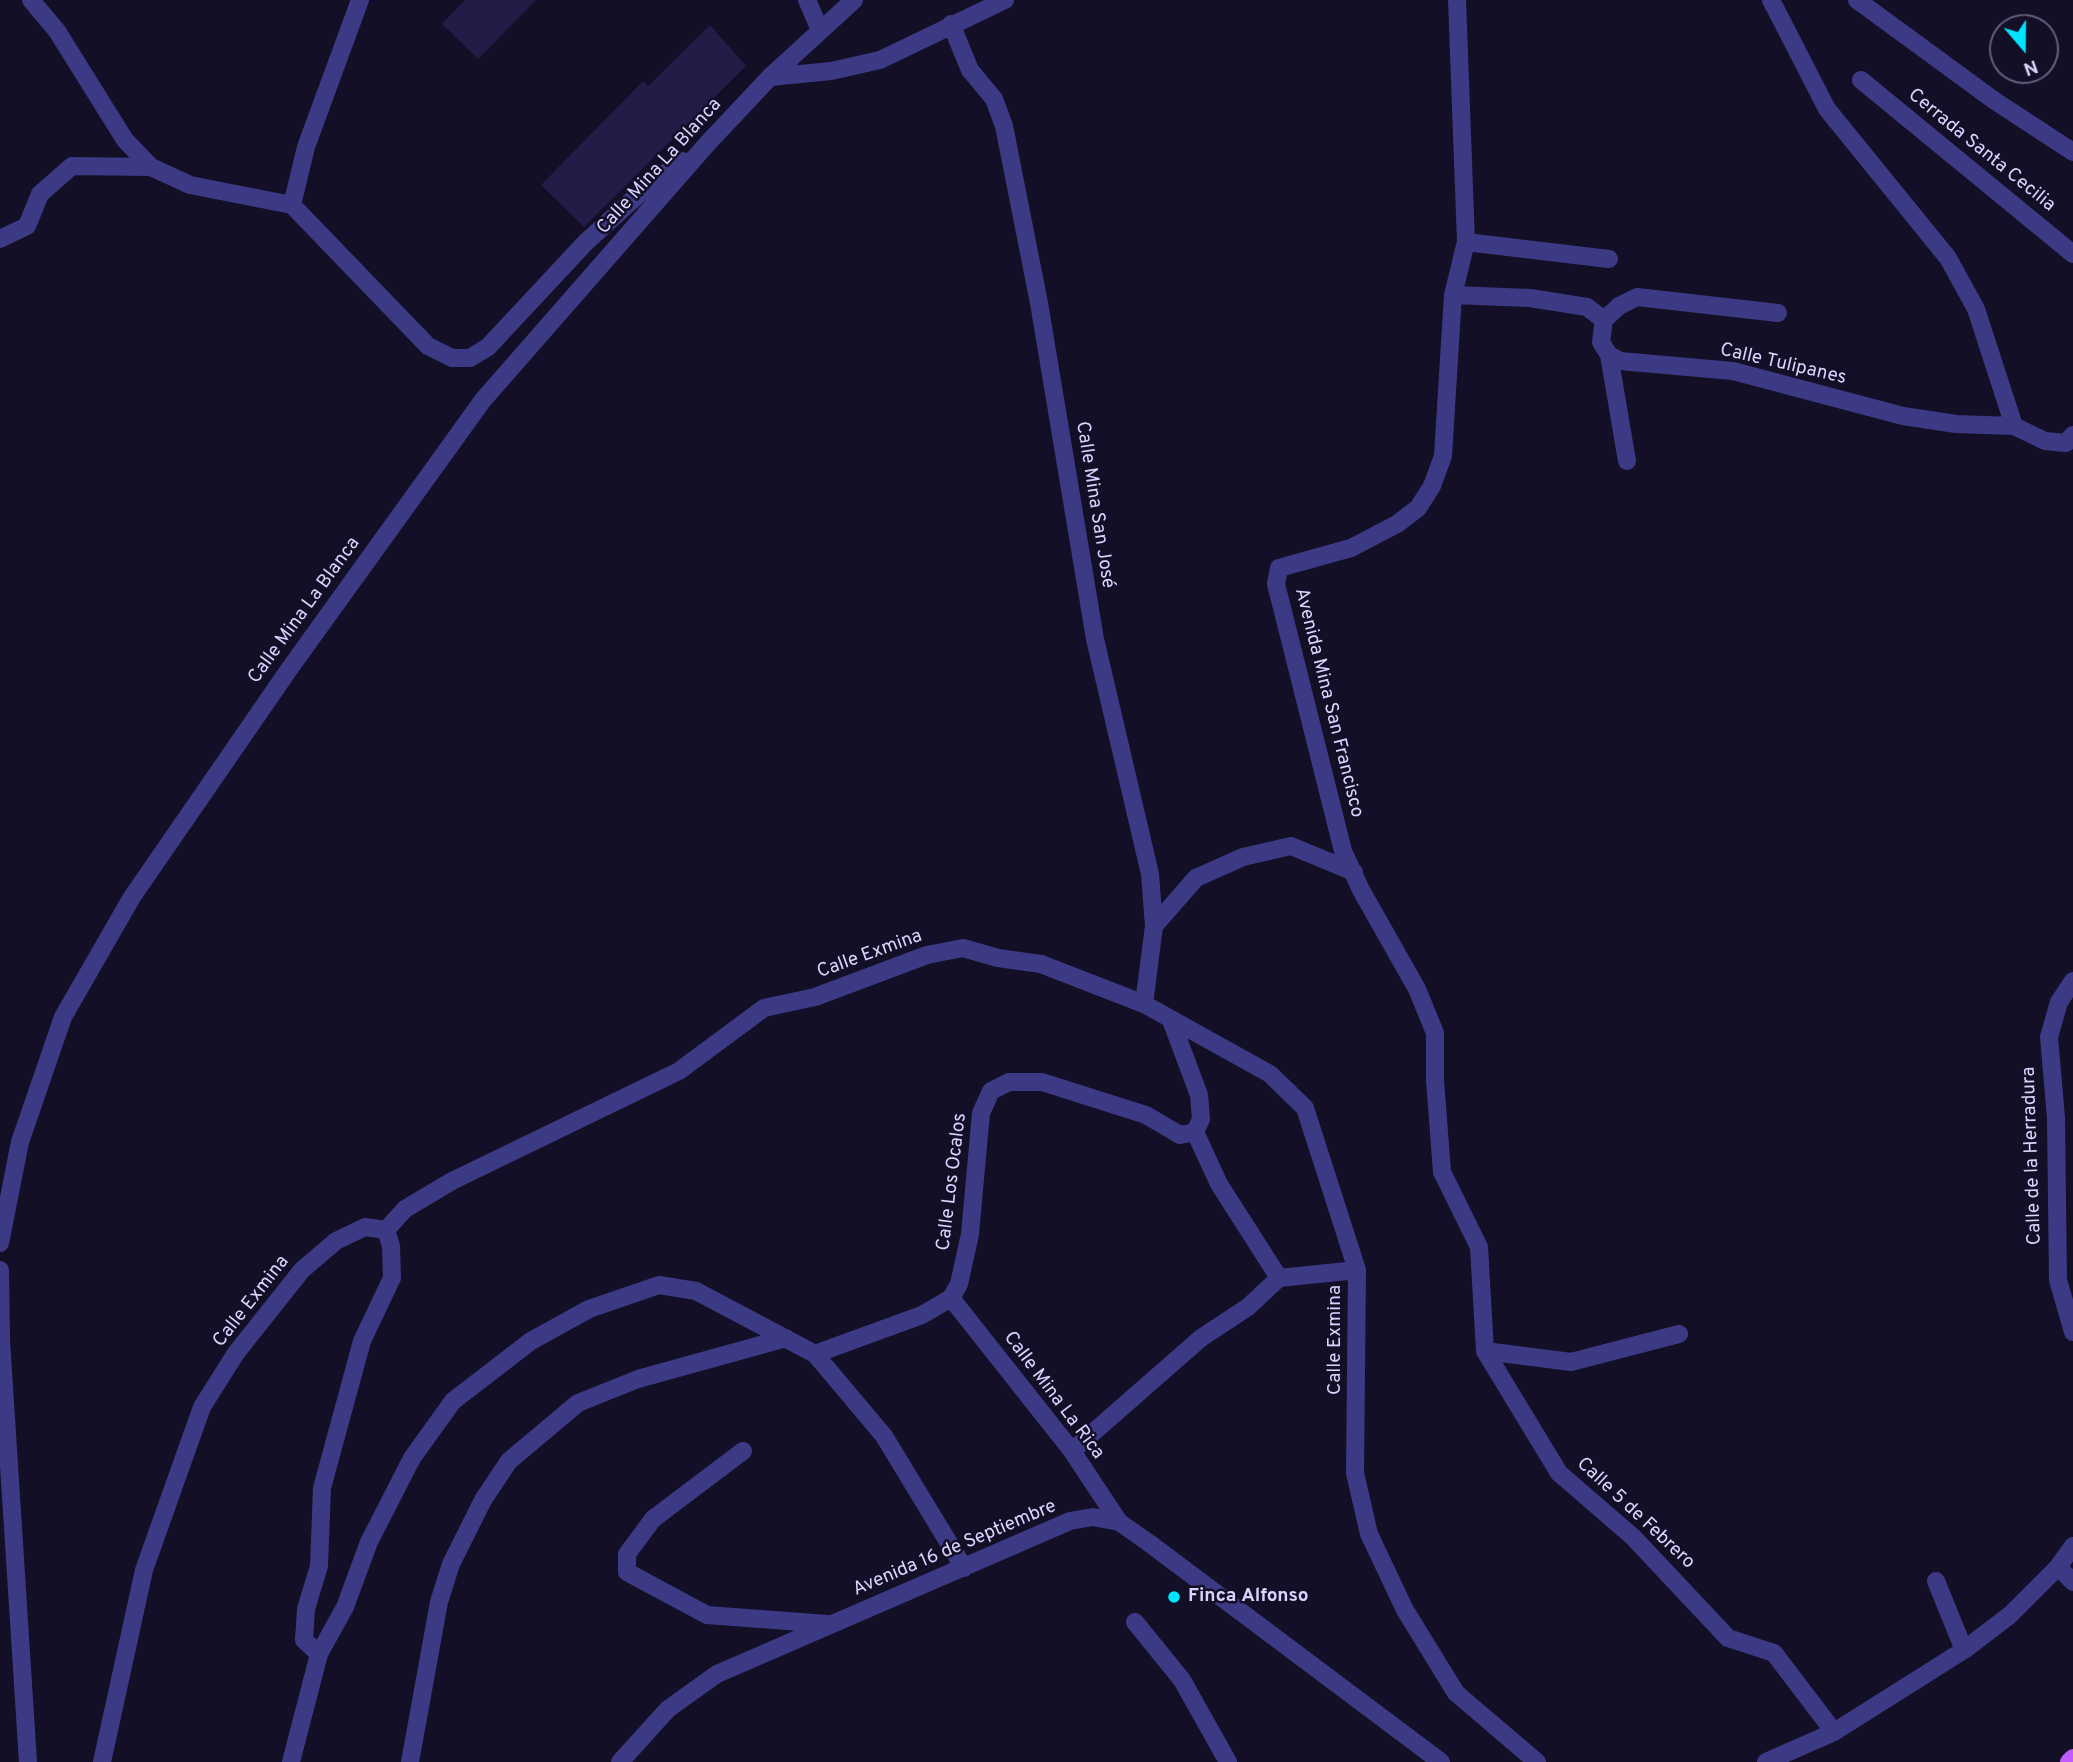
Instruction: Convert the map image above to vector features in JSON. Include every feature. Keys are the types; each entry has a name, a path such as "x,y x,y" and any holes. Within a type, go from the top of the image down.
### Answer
{"main road":[{"path":"2069,1762 2073,1758"}],"street":[{"path":"32,0 57,31 97,90 125,140 151,167 190,185 292,205 428,346 452,358 470,358 488,346 586,242 650,184 707,144"},
{"path":"292,205 306,147 360,0"},
{"path":"807,0 820,30"},
{"name":"Calle Mina La Blanca","path":"0,1244 20,1142 63,1017 132,897 290,668 483,400 707,144 770,77 854,0"},
{"path":"770,77 831,71 880,60 1004,0"},
{"name":"Avenida Mina San Francisco","path":"1435,1033 1417,989 1343,851 1276,584 1279,568 1350,548 1397,524 1419,508 1432,486 1443,456 1453,295 1466,242 1457,0"},
{"path":"1771,0 1827,109 1948,258 1976,309 2014,426 2045,441 2066,443 2073,435"},
{"path":"1857,0 1995,102 2073,152"},
{"name":"Calle Mina San José","path":"951,24 970,70 994,99 1003,126 1040,303 1095,639 1150,874 1154,926 1144,1004"},
{"name":"Cerrada Santa Cecilia","path":"1861,80 2073,254"},
{"path":"0,239 27,226 40,194 72,166 151,167"},
{"path":"1466,242 1609,259"},
{"path":"1453,295 1530,298 1587,307 1604,320"},
{"path":"1627,461 1609,355 1601,342 1604,320 1619,306 1637,297 1778,313"},
{"name":"Calle Tulipanes","path":"1609,355 1633,363 1733,371 1903,416 1956,424 2014,426"},
{"path":"1154,926 1196,878 1243,857 1291,846 1353,872"},
{"name":"Calle Exmina","path":"102,1762 144,1570 202,1407 236,1353 302,1270 336,1241 365,1227 386,1230 404,1209 452,1181 679,1071 764,1008 815,997 927,955 962,948 998,958 1041,964 1144,1004 1270,1074 1305,1108 1357,1270 1356,1473 1369,1534 1405,1610 1456,1693 1537,1762"},
{"name":"Calle de la Herradura","path":"2073,981 2059,1002 2049,1037 2056,1118 2057,1280 2073,1332"},
{"path":"1171,1020 1199,1095 1201,1119 1195,1132 1219,1184 1279,1278"},
{"name":"Calle 5 de Febrero","path":"1435,1033 1435,1080 1442,1172 1479,1247 1485,1351 1559,1474 1633,1537 1728,1638 1774,1653 1834,1732"},
{"name":"Calle Los Ocalos","path":"951,1298 959,1284 970,1234 981,1113 991,1091 1009,1082 1042,1082 1146,1115 1180,1135 1195,1132"},
{"path":"2056,1118 2073,1130"},
{"path":"319,1654 303,1640 306,1609 319,1566 322,1488 362,1341 392,1278 391,1246 386,1230"},
{"path":"0,1270 1,1340 28,1762"},
{"path":"1072,1451 1201,1338 1248,1307 1279,1278 1357,1270"},
{"path":"291,1762 319,1654 345,1607 369,1542 412,1458 453,1401 531,1341 589,1309 659,1285 696,1291 815,1354 884,1436 964,1568"},
{"path":"815,1354 922,1315 951,1298"},
{"name":"Calle Mina La Rica","path":"951,1298 1072,1451 1119,1522"},
{"path":"1485,1351 1571,1362 1679,1334"},
{"path":"410,1762 439,1602 451,1564 483,1500 509,1461 578,1403 638,1379 786,1338"},
{"path":"743,1451 653,1520 627,1554 627,1572 707,1615 832,1625"},
{"name":"Avenida 16 de Septiembre","path":"620,1762 668,1709 717,1674 1070,1521 1093,1517 1119,1522"},
{"path":"1119,1522 1441,1762"},
{"path":"1766,1762 1834,1732 1964,1650 2010,1615 2058,1567 2073,1546"},
{"path":"2058,1567 2073,1582"},
{"path":"1936,1581 1964,1650"},
{"path":"1135,1622 1182,1680 1228,1762"}],"building":[{"path":"465,0 536,0 478,59 442,24"},
{"path":"710,25 746,66 584,227 541,185 643,81 648,86"}],"place":[{"name":"Finca Alfonso","path":"1174,1597"}]}
